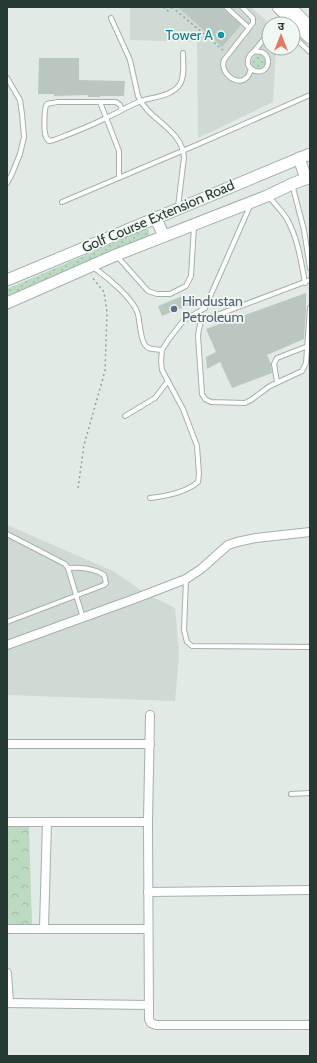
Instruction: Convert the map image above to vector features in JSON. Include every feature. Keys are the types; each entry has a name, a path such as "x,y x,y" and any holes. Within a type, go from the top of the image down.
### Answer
{"main road":[{"path":"301,31 310,38"},
{"name":"Golf Course Extension Road","path":"7,280 155,217 310,154"},
{"path":"300,158 308,178"},
{"name":"Golf Course Extension Road","path":"7,303 116,255 267,196 308,178"},
{"path":"155,217 164,236"}],"street":[{"path":"7,645 83,618 186,578 201,570 228,545 250,539 310,532"},
{"path":"150,715 148,822 149,1020 151,1023 156,1025 310,1025"},
{"path":"7,744 150,744"},
{"path":"7,822 148,822"},
{"path":"44,928 47,822"},
{"path":"148,892 310,890"},
{"path":"7,929 148,929"},
{"path":"7,974 8,1003 149,1005"}],"lane":[{"path":"226,7 249,28"},
{"path":"242,7 253,19 253,24 223,62 223,67 232,79 238,81 245,80 250,74 251,68"},
{"path":"112,18 128,53 140,101 150,113 170,130 184,150 178,208"},
{"path":"253,52 258,51 264,53 267,57 268,62 265,68 261,71 255,71 251,68 248,64 248,60 249,56 261,42"},
{"path":"301,44 310,52"},
{"path":"122,110 120,105 116,102 57,102 48,104 45,111 44,133 49,142 106,118 122,110 140,101 168,93 176,89 180,84 182,76 183,53"},
{"path":"7,78 20,100 24,137 20,154 7,184"},
{"path":"62,202 310,95"},
{"path":"100,102 119,151 119,178"},
{"path":"292,184 304,230 310,268"},
{"path":"267,196 286,219 291,228 299,250 305,283"},
{"path":"150,498 175,493 193,486 198,482 199,458 197,446 183,409 162,370 162,350 183,321 205,308 251,202"},
{"path":"116,255 148,291 157,294 170,294 186,286 191,276 195,224"},
{"path":"88,267 109,279 133,305 137,313 144,344 148,348 162,350"},
{"path":"310,280 201,321 198,336 202,394 205,399 211,402 245,403 252,400 277,382 302,371 306,363 310,308"},
{"path":"277,382 274,364 277,358 308,346"},
{"path":"125,416 155,398 168,381"},
{"path":"7,534 65,564 68,568 83,618"},
{"path":"7,622 77,596 106,583 104,575 99,572 75,567 68,568"},
{"path":"186,578 184,630 187,642 192,646 310,646"},
{"path":"291,794 310,793"}],"path":[{"path":"163,7 168,11 172,7 228,55"},
{"path":"78,488 84,445 105,371 107,312 104,292 88,267"}],"shaded area":[{"path":"130,7 251,7 261,16 261,56 276,56 273,102 198,138 197,42 130,40"},
{"path":"7,525 113,571 145,593 175,608 179,654 175,701 7,695"}],"green space":[{"path":"259,55 265,59 266,62 264,67 259,69 254,67 252,62 254,57"},
{"path":"146,229 149,230 148,237 7,297 7,289"},
{"path":"7,827 29,827 32,925 7,925"}],"building":[{"name":"Tower A","path":"178,7 223,7 224,10 241,25 222,47"},
{"path":"39,58 79,58 79,80 125,81 124,96 88,97 88,95 54,96 54,94 38,94"},
{"path":"306,293 304,339 267,355 271,364 272,373 232,388 220,362 207,369 206,357 216,352 206,329"},
{"path":"185,295 189,305 162,316 158,306"}],"place":[{"name":"Tower A","path":"221,35"},
{"name":"Hindustan Petroleum","path":"174,309"}]}
